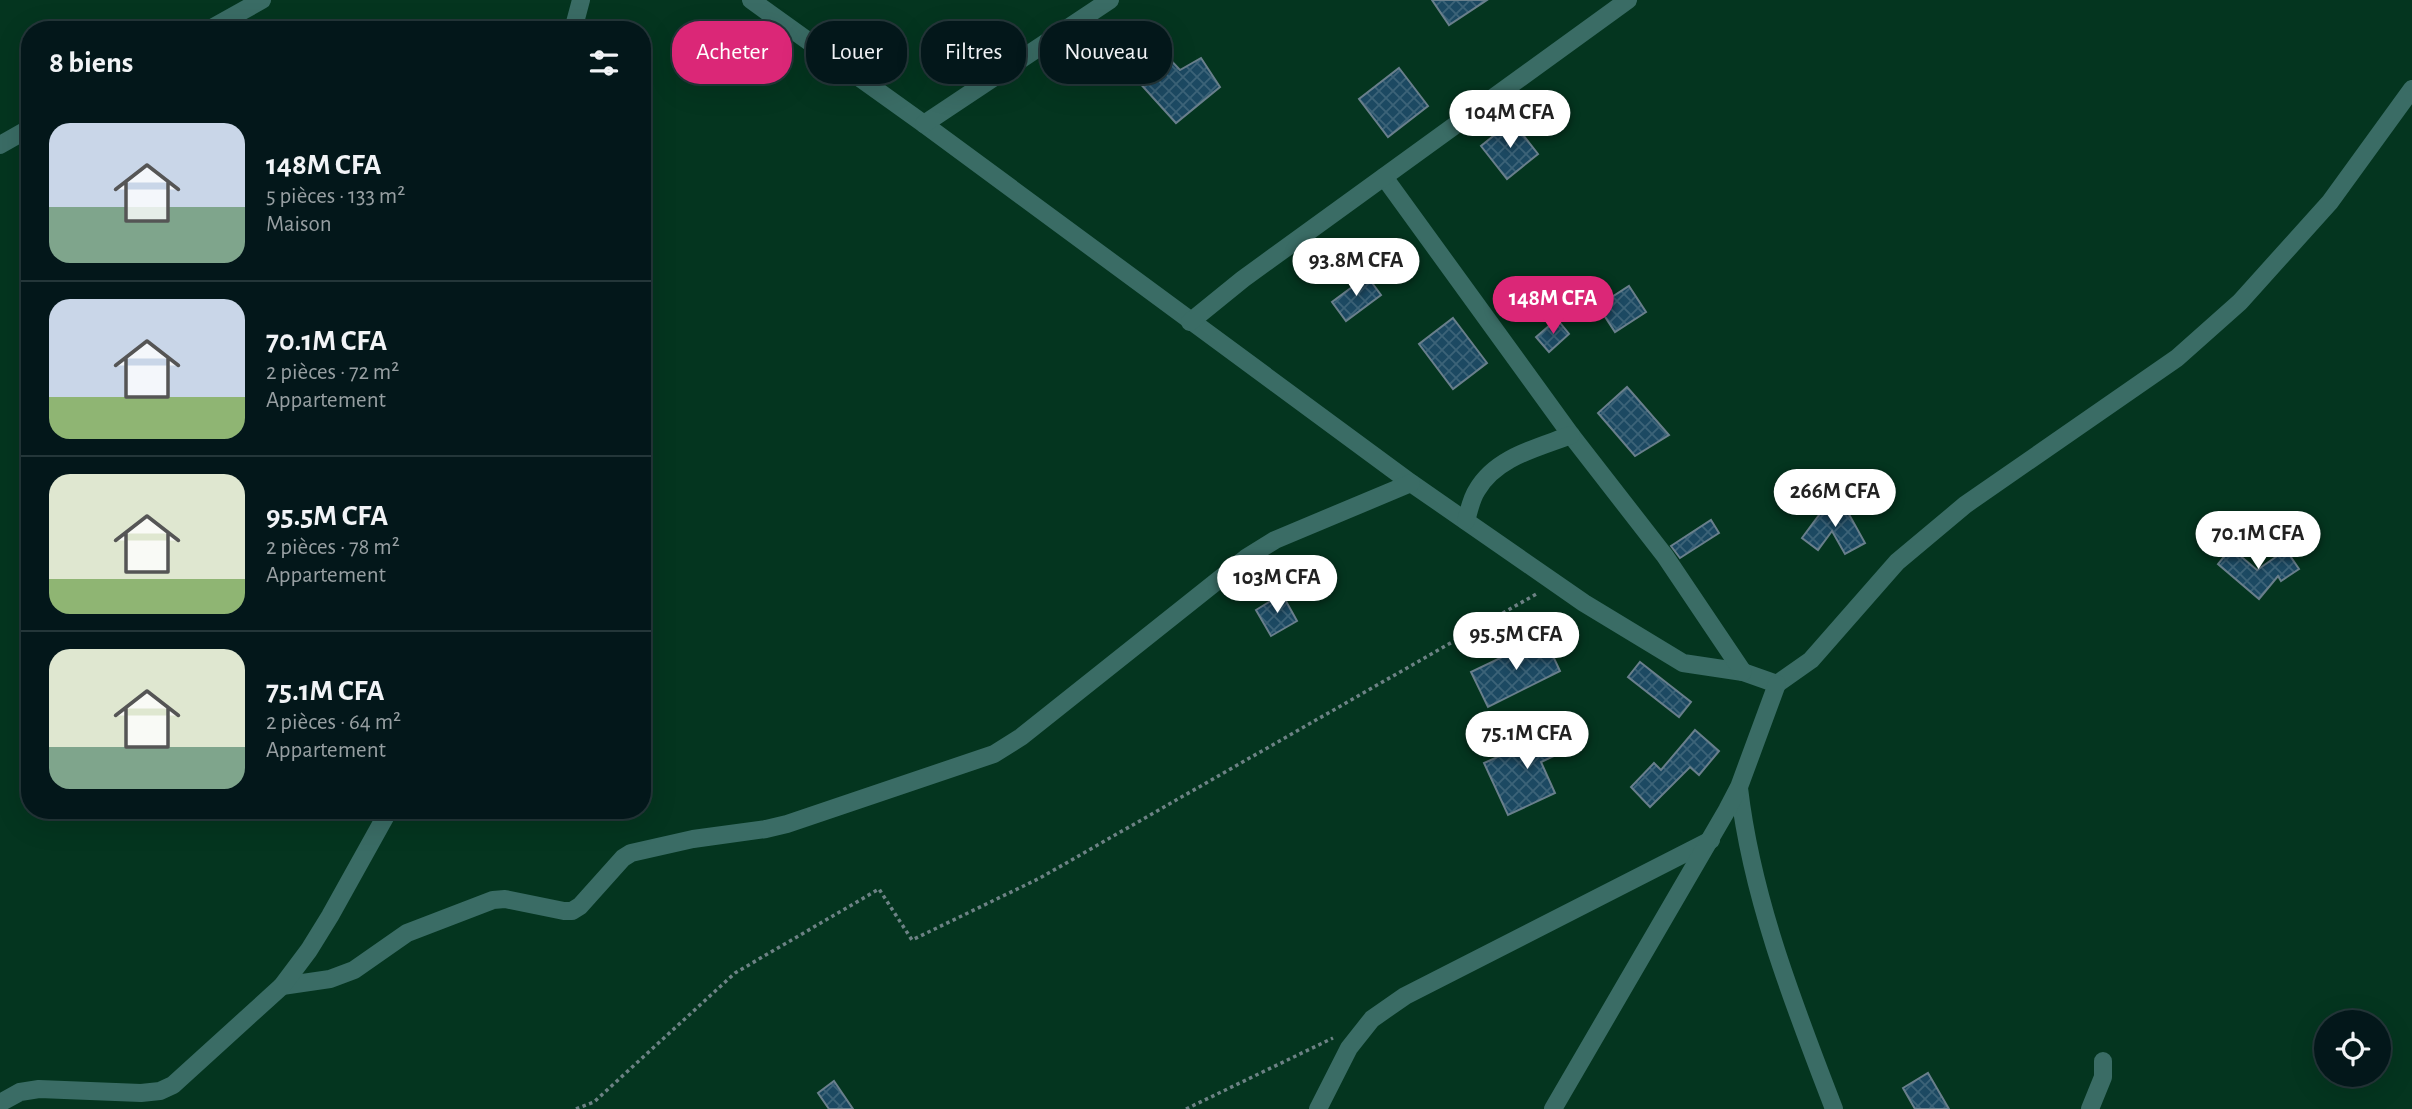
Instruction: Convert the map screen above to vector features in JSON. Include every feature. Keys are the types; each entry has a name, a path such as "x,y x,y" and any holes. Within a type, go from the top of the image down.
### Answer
{"street":[{"path":"224,21 262,0"},
{"path":"575,21 581,0"},
{"path":"751,0 924,124 1411,483 1555,584 1683,663 1743,673 1777,684"},
{"path":"924,124 1111,0"},
{"path":"1190,322 1243,279 1628,0"},
{"path":"1553,1109 1711,840 1739,787 1777,684 1811,660 1897,562 1965,505 2178,358 2240,302 2330,202 2412,89"},
{"path":"0,145 21,133"},
{"path":"1384,177 1571,435 1665,556 1743,673"},
{"path":"1466,521 1475,492 1487,474 1502,463 1571,435"},
{"path":"282,986 330,979 354,970 407,933 493,900 505,899 572,911 631,853 693,839 787,824 994,754 1021,737 1246,558 1275,540 1411,483"},
{"path":"1739,787 1743,823 1764,911 1798,1014 1834,1109"},
{"path":"0,1103 20,1092 39,1089 141,1093 160,1091 173,1085 282,986 330,916 384,819"},
{"path":"1318,1109 1349,1048 1372,1019 1405,996 1711,840"},
{"path":"2090,1109 2103,1077 2103,1061"}],"path":[{"path":"576,1109 594,1102 735,972 880,889 912,940 1040,878 1555,584"},
{"path":"1186,1109 1335,1037"}],"green space":[{"path":"0,0 2412,0 2412,1109 0,1109"}],"building":[{"path":"1432,0 1487,0 1449,25"},
{"path":"1201,58 1220,87 1176,123 1141,84 1172,84 1172,62 1180,70"},
{"path":"1399,68 1428,106 1388,137 1359,99"},
{"path":"1512,121 1538,154 1507,179 1481,146"},
{"path":"1367,276 1381,295 1346,321 1332,302"},
{"path":"1629,286 1646,312 1615,332 1598,306"},
{"path":"1453,318 1487,363 1453,389 1419,344"},
{"path":"1557,319 1569,334 1549,352 1536,337"},
{"path":"1627,387 1669,435 1635,456 1598,413"},
{"path":"1841,500 1865,543 1845,554 1832,531 1818,550 1802,538 1822,511"},
{"path":"1711,520 1719,533 1680,558 1671,546"},
{"path":"2231,548 2257,570 2286,550 2299,569 2281,581 2278,576 2259,599 2218,564"},
{"path":"1282,594 1297,621 1271,636 1256,610"},
{"path":"1544,637 1560,671 1488,707 1471,672"},
{"path":"1640,662 1691,702 1679,717 1628,677"},
{"path":"1566,726 1575,746 1541,762 1555,793 1508,815 1484,763"},
{"path":"1695,730 1719,751 1699,775 1690,767 1650,807 1631,787 1654,763 1661,770"},
{"path":"1928,1073 1949,1109 1915,1109 1903,1088"},
{"path":"834,1081 853,1109 829,1109 818,1093"}]}
